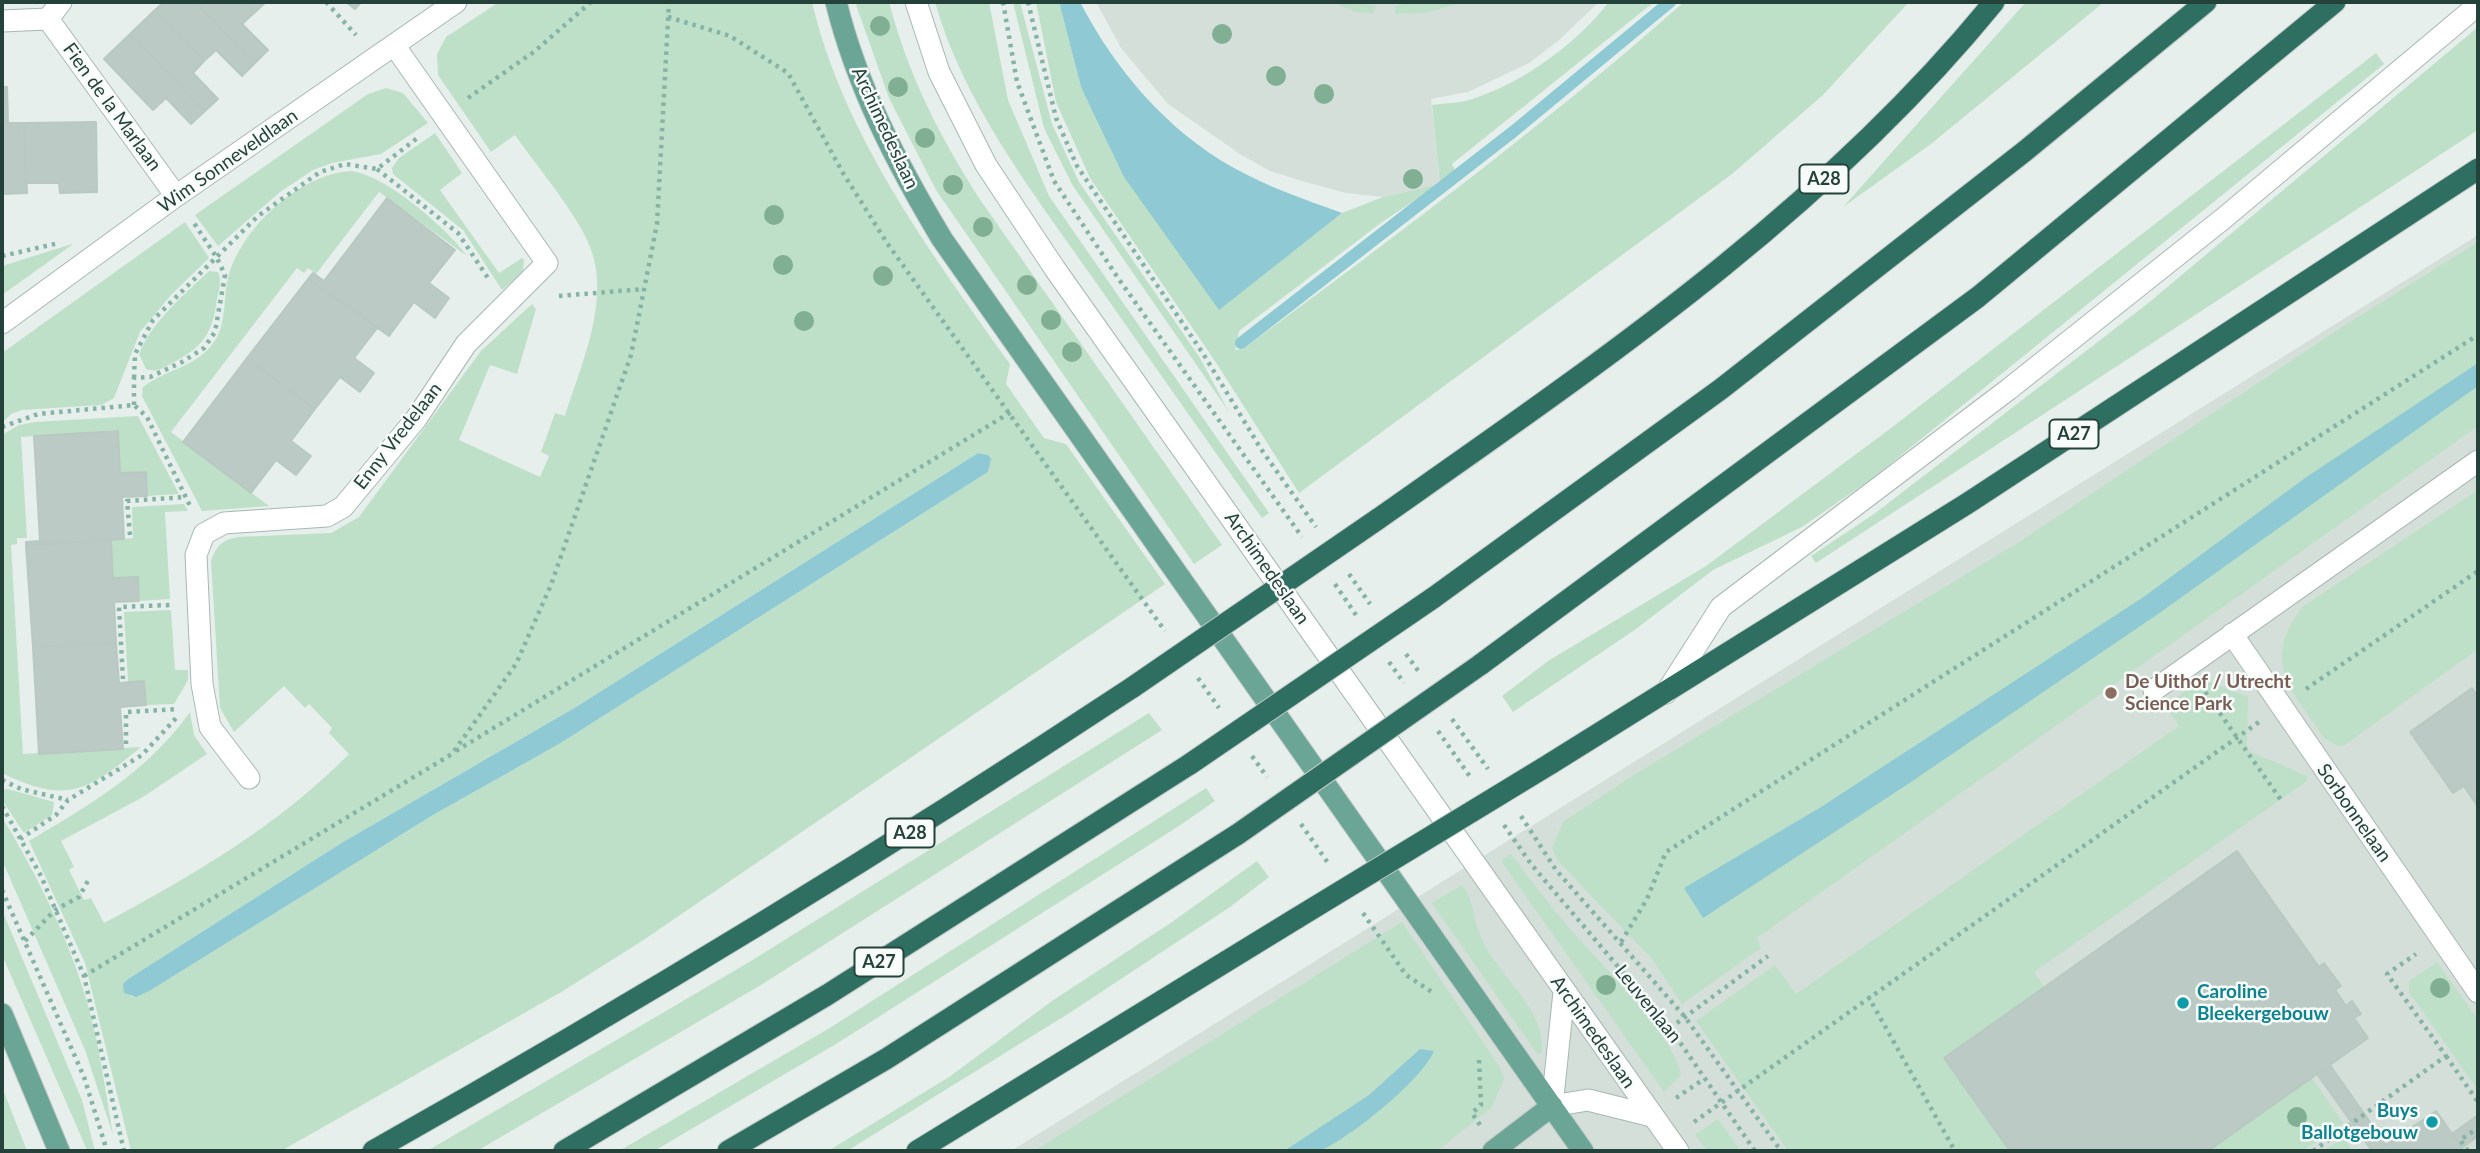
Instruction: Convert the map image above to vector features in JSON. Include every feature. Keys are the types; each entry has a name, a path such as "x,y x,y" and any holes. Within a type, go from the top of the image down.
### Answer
{"highway":[{"name":"A28","path":"373,1151 705,959 934,818 1133,687 1378,519 1592,367 1767,230 1921,87 1994,2"},
{"name":"A27","path":"565,1151 827,995 1189,764 1433,598 1721,389 2025,151 2206,2"},
{"path":"728,1151 886,1059 1238,834 1480,665 1978,297 2335,2"},
{"name":"A27","path":"917,1151 1666,693 1968,503 2478,169"}],"main road":[{"name":"Archimedeslaan","path":"836,2 859,73 899,168 942,239 1552,1106"},
{"path":"2,1014 59,1151"},
{"path":"1494,1150 1552,1106 1583,1151"}],"street":[{"name":"Wim Sonneveldlaan","path":"2,323 176,196 456,2"},
{"name":"Archimedeslaan","path":"916,2 939,72 986,165 1055,269 1652,1116"},
{"name":"A27","path":"1666,693 1721,607 2020,381 2235,209 2478,5"},
{"name":"Fien de la Marlaan","path":"2,21 55,10 176,196"},
{"name":"Enny Vredelaan","path":"204,534 224,523 327,516 343,507 416,419 466,344 547,263 394,45"},
{"path":"2154,690 2478,461"},
{"path":"204,534 196,555 202,684 210,727 249,778"},
{"name":"Sorbonnelaan","path":"2232,634 2478,992"},
{"path":"1564,992 1552,1106 1588,1101 1652,1116 1678,1151"}],"path":[{"path":"326,2 376,57"},
{"path":"377,169 534,51 591,2"},
{"path":"452,754 516,664 551,585 631,355 657,224 670,2"},
{"path":"1003,2 1017,82 1054,181 1118,278 1304,540"},
{"path":"1028,2 1056,118 1077,166 1205,355 1261,449 1324,538"},
{"path":"668,18 730,36 789,73 843,173 887,243 1011,412 1169,637"},
{"path":"204,534 146,417 134,405 135,354 153,320 258,216 320,172 345,164 377,169 458,233 507,305"},
{"path":"134,377 150,377 204,348 215,332 225,275 218,258 176,196"},
{"path":"555,296 645,289"},
{"path":"1621,942 1647,899 1666,852 2478,335"},
{"path":"2,428 38,414 134,405"},
{"path":"84,976 1011,412"},
{"path":"130,535 127,501 186,498"},
{"path":"1721,1103 1868,996 2478,571"},
{"path":"1348,572 1371,605"},
{"path":"1328,574 1359,618"},
{"path":"123,679 119,607 199,603"},
{"path":"1403,650 1427,683"},
{"path":"1382,652 1406,685"},
{"path":"1193,671 1224,716"},
{"path":"2201,685 2281,800"},
{"path":"20,839 56,816 68,800 142,755 185,708 126,712 126,744"},
{"path":"1450,716 1490,772"},
{"path":"1437,730 1476,786"},
{"path":"1248,750 1272,783"},
{"path":"2,780 21,789 68,800"},
{"path":"2,806 55,910 84,976 124,1151"},
{"path":"1513,806 1556,870 1685,1017 1781,1151"},
{"path":"1295,817 1335,873"},
{"name":"Leuvenlaan","path":"1500,820 1531,864 1670,1028 1755,1151"},
{"path":"25,941 55,910 79,897 89,879"},
{"path":"2,890 85,1077 107,1151"},
{"path":"1359,907 1406,975 1435,995"},
{"path":"2440,937 2387,974 2478,1102"},
{"path":"1670,1028 1769,956"},
{"path":"1868,996 1955,1151"},
{"path":"1473,1051 1480,1062 1481,1105 1472,1113 1494,1150"},
{"path":"2313,1151 2446,1056"},
{"path":"2468,1151 2460,1140 2478,1128"}],"shaded area":[{"path":"1096,2 1599,2 1558,41 1529,63 1468,92 1431,99 1440,184 1383,197 1346,193 1302,181 1270,171 1240,154 1168,104 1121,48"},
{"name":"De Uithof / Utrecht Science Park","path":"2478,235 2478,1151 1011,1151"}],"green space":[{"path":"499,2 812,2 826,52 868,147 921,236 1010,364 1006,384 1044,438 1066,444 1165,584 645,939 563,991 281,1151 131,1151 85,963 29,841 96,800 137,769 190,712 194,735 207,754 143,797 61,841 74,867 69,870 84,900 91,898 104,923 233,848 322,780 349,754 329,733 332,728 309,704 305,708 284,686 234,732 220,708 211,561 216,551 224,542 238,537 331,533 359,517 481,351 532,304 536,309 517,374 490,365 459,440 540,477 549,456 541,452 555,413 565,416 585,354 596,310 597,289 596,267 590,247 566,205 515,135 491,152 438,75 437,54 446,37","holes":["978,453 988,455 988,472 559,744 433,815 151,990 131,997 128,979 343,842 576,707"]},
{"path":"855,2 889,2 915,80 964,174 1222,545 1194,564 936,190 889,98"},
{"path":"935,2 989,2 1008,100 1049,196 1269,513 1262,518 1001,144 963,75"},
{"path":"1013,2 1020,2 1052,124 1079,182 1200,358 1229,412 1073,186 1044,128"},
{"path":"1036,2 1059,2 1081,87 1219,309 1342,213 1383,197 1440,184 1382,222 1239,331 1235,350 1243,349 1467,180 1577,93 1684,2 1909,2 1823,95 1732,174 1299,493 1217,364 1090,178 1056,102"},
{"path":"1333,2 1376,5 1374,13 1356,12"},
{"path":"1412,2 1463,2 1425,13 1395,14 1395,6"},
{"path":"1609,2 1654,2 1452,164 1455,170 1440,184 1432,105 1475,98 1512,82 1565,46"},
{"path":"2026,2 2104,2 1931,144 1843,207"},
{"path":"2478,27 2478,130 1816,563 1811,556 1874,514 2147,304"},
{"path":"2376,53 2384,64 1873,478 1802,527 1713,570 1636,629 1513,712 1502,696 1548,661 1706,566 1891,428"},
{"path":"386,88 403,93 428,123 381,154 332,163 313,170 280,192 218,246 195,215 368,94"},
{"path":"435,133 462,173 440,190 499,273 522,258 524,260 523,272 502,290 463,230 393,174 392,168 399,158"},
{"path":"351,171 365,174 414,204 446,232 467,256 379,192 316,274 308,268 304,273 297,268 171,432 269,506 202,511 142,396 143,387 193,361 210,347 220,330 229,274 236,256 261,221 294,192 332,174"},
{"path":"185,222 209,258 171,295 140,332 114,398 101,405 22,410 11,414 2,423 2,353"},
{"path":"2478,242 2478,426 1757,938 1761,948 1682,1004 1651,958 1558,861 1552,848 1563,822 1632,776 2016,544 2345,325"},
{"path":"72,245 2,295 2,266"},
{"path":"209,271 218,272 220,282 213,321 205,338 192,351 166,367 146,369 139,354 152,330"},
{"path":"138,416 179,494 147,496 145,471 120,473 118,430 21,437 27,538 17,538 17,544 11,545 23,754 141,747 91,783 76,789 44,789 2,773 2,435 19,425 35,422"},
{"path":"2478,490 2478,649 2345,745 2338,746 2325,739 2292,690 2285,676 2282,660 2283,644 2302,607"},
{"path":"184,504 188,511 165,512 170,599 140,601 138,577 114,578 111,540 133,538 132,507"},
{"path":"171,610 175,670 188,670 188,680 174,704 146,705 145,681 128,682 124,612"},
{"path":"2211,682 2248,697 2247,750 2307,776 2307,781 2034,972 2044,987 1944,1058 2010,1151 1956,1151 1949,1142 1954,1151 1788,1151 1696,1021 1775,965 1796,994 2179,726 2165,704 2191,688"},
{"path":"1149,713 1162,730 761,985 477,1151 427,1151 746,964"},
{"path":"1206,788 1215,801 1179,826 836,1044 654,1151 619,1151 828,1029"},
{"path":"8,789 54,802 52,815 24,833 2,800 2,790"},
{"path":"2,817 44,893 78,973 97,1042 113,1135 85,1050 2,860"},
{"path":"1511,854 1563,921 1634,999 1664,1039 1681,1075 1664,1092 1501,861"},
{"path":"1257,861 1269,877 1230,907 1071,1012 847,1151 828,1151 949,1077 1052,1001 1172,922"},
{"path":"1462,885 1489,953 1520,993 1537,1021 1542,1052 1538,1055 1432,903"},
{"path":"2,910 82,1100 95,1151 87,1150 2,955"},
{"path":"1402,922 1499,1066 1504,1079 1492,1107 1437,1151 1034,1151"},
{"path":"2437,962 2478,1020 2478,1090 2409,992 2409,981"},
{"path":"2312,1078 2343,1123 2303,1151 2208,1151"},
{"path":"2,1087 27,1151 2,1151"},
{"path":"1718,1119 1741,1151 1707,1151 1695,1135"},
{"path":"2345,1138 2352,1151 2322,1151"}],"water":[{"path":"1059,2 1080,2 1126,74 1186,136 1234,168 1260,181 1342,213 1219,310 1124,177 1081,87"},
{"path":"2478,363 2478,386 2158,614 1905,786 1703,918 1684,888 1821,807 2145,596 2305,478"},
{"path":"978,453 988,455 991,459 988,472 559,744 433,815 151,990 136,997 124,993 123,984 128,979 343,842 576,707"},
{"path":"1420,1049 1434,1051 1427,1063 1401,1092 1350,1133 1322,1150 1284,1151 1369,1095"}],"building":[{"path":"164,2 195,2 255,63 242,76 216,50 204,61 155,10"},
{"path":"195,2 244,2 254,13 242,24 268,50 255,63"},
{"path":"244,2 266,2 254,13"},
{"path":"346,2 361,2 355,9"},
{"path":"155,10 204,61 193,73 218,99 205,111 130,34"},
{"path":"130,34 205,111 191,124 166,98 153,110 104,59"},
{"path":"2,87 7,87 8,123 24,123 27,193 2,194"},
{"path":"96,122 97,192 60,193 59,183 25,183 24,123"},
{"path":"387,198 455,250 429,283 449,298 435,318 414,302 389,336 308,279 313,273 324,281"},
{"path":"308,279 378,327 354,358 374,373 360,392 340,377 315,409 247,358"},
{"path":"247,358 315,409 291,441 311,456 296,475 276,460 251,493 183,442"},
{"path":"118,431 120,473 146,472 147,496 122,497 124,539 26,545 26,542 40,541 34,436"},
{"path":"111,540 113,578 138,577 139,601 114,602 116,643 33,647 26,545"},
{"path":"116,643 119,683 144,681 146,705 120,707 123,749 39,754 33,647"},
{"path":"2472,688 2478,697 2478,807 2464,786 2453,793 2410,732"},
{"name":"Caroline Bleekergebouw","path":"2237,851 2319,967 2324,963 2341,986 2335,990 2346,1006 2352,1001 2361,1014 2354,1018 2368,1038 2208,1151 2010,1151 1944,1058"},
{"path":"2330,1065 2386,1145 2378,1151 2372,1151 2317,1074"},
{"name":"Buys Ballotgebouw","path":"2436,1111 2464,1151 2378,1151 2386,1145"},
{"path":"2478,1115 2478,1136 2462,1148 2452,1134"}],"waterway":[{"path":"1241,343 1514,131 1670,2"}],"place":[{"name":"De Uithof / Utrecht Science Park","path":"2111,693"},
{"name":"Caroline Bleekergebouw","path":"2183,1003"},
{"name":"Buys Ballotgebouw","path":"2432,1122"}]}
